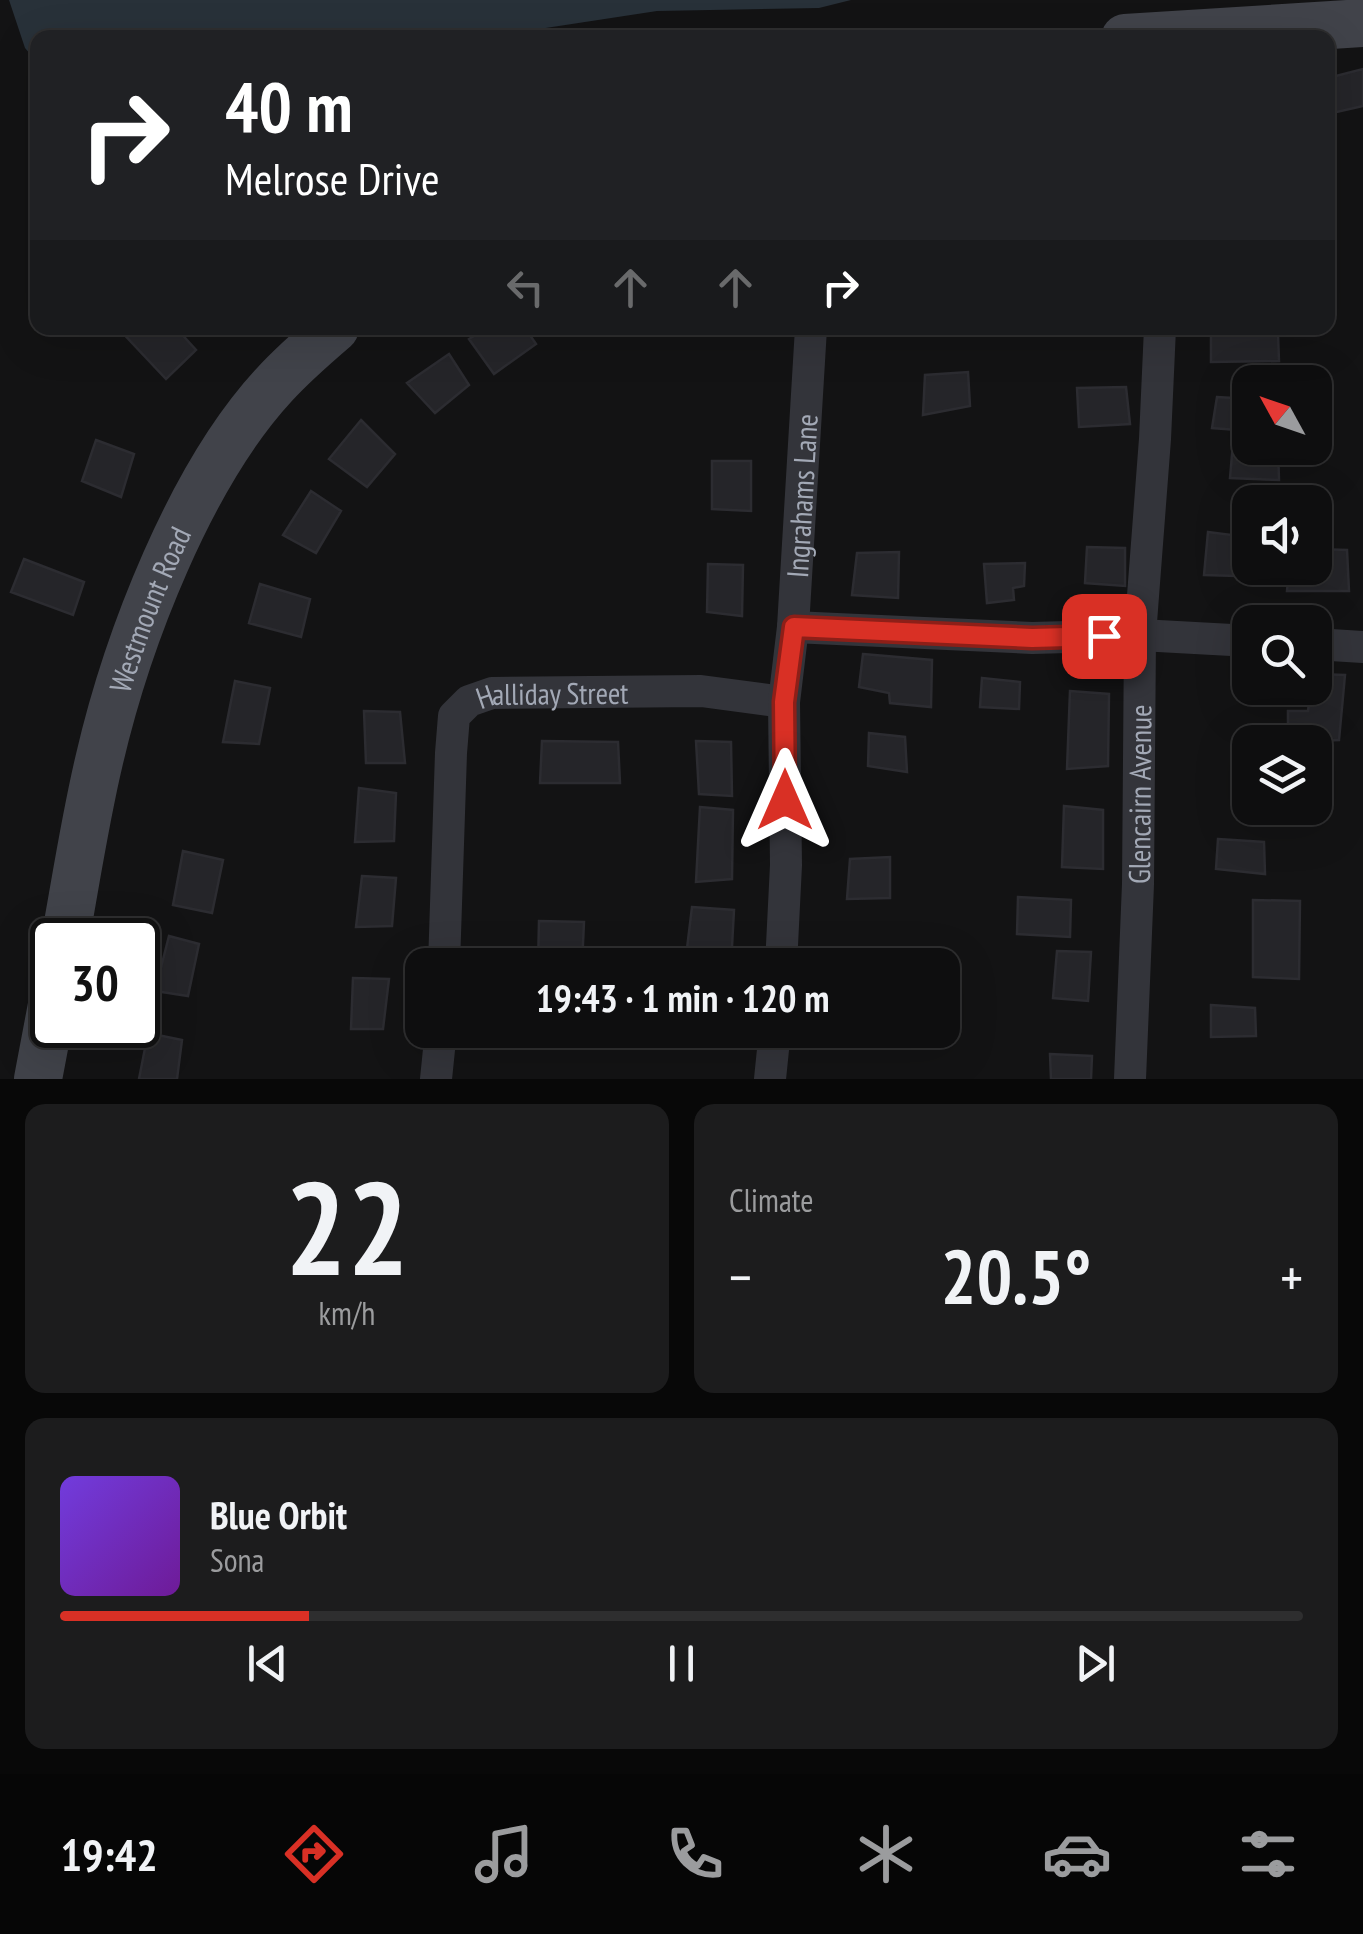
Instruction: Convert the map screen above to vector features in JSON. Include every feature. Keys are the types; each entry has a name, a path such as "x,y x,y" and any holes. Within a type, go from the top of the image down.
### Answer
{"main road":[{"path":"1251,30 1363,22"},
{"name":"Westmount Road","path":"69,918 99,760 124,669 176,539 206,481 241,427 272,386 327,335"},
{"path":"38,1079 44,1048"}],"street":[{"name":"Ingrahams Lane","path":"781,948 786,865 784,702 794,627 811,335"},
{"name":"Glencairn Avenue","path":"1130,1079 1138,884 1140,635 1160,335"},
{"path":"794,627 1032,638 1140,635 1232,640"},
{"path":"1332,645 1363,647"},
{"name":"Halliday Street","path":"444,948 450,754 454,716 469,701 492,693 701,691 784,702"},
{"path":"436,1079 439,1048"},
{"path":"770,1079 773,1048"}],"shaded area":[{"path":"9,0 851,0 819,8 657,11 532,30 30,30 30,54"}],"building":[{"path":"1363,69 1363,106 1335,112 1335,76"},
{"path":"125,335 182,335 196,350 166,379"},
{"path":"476,335 530,335 536,344 494,374 469,339"},
{"path":"1211,335 1278,335 1279,361 1211,362"},
{"path":"449,354 469,385 435,413 407,383"},
{"path":"968,372 970,406 923,415 925,375"},
{"path":"1126,387 1130,424 1079,427 1077,388"},
{"path":"1217,397 1232,398 1232,430 1212,428"},
{"path":"361,420 395,454 367,487 329,459"},
{"path":"96,440 134,454 121,497 82,481"},
{"path":"1232,455 1232,465 1279,465 1279,480 1230,478"},
{"path":"712,461 751,461 751,511 712,509"},
{"path":"311,491 341,511 316,553 283,535"},
{"path":"1208,532 1232,535 1232,576 1204,575"},
{"path":"1087,547 1125,548 1125,586 1085,583"},
{"path":"1332,550 1347,550 1349,591 1287,591 1288,585 1332,585"},
{"path":"899,552 898,598 852,595 857,553"},
{"path":"24,559 84,582 73,615 11,592"},
{"path":"1025,563 1024,586 1013,588 1014,600 987,603 984,564"},
{"path":"708,564 743,565 742,616 707,612"},
{"path":"260,584 310,599 301,637 249,623"},
{"path":"863,654 932,660 931,707 890,703 889,693 859,687"},
{"path":"1332,675 1345,675 1339,740 1332,740 1332,725 1288,725 1288,711 1308,711 1309,705 1332,705"},
{"path":"982,678 1020,682 1019,709 980,707"},
{"path":"235,681 270,688 259,744 223,742"},
{"path":"1070,691 1109,694 1108,766 1067,769"},
{"path":"364,711 400,712 405,763 366,763"},
{"path":"869,733 905,737 907,772 868,766"},
{"path":"542,741 618,742 620,783 540,783"},
{"path":"696,741 731,742 732,796 699,794"},
{"path":"359,788 396,793 394,841 355,842"},
{"path":"1064,806 1103,810 1103,869 1062,867"},
{"path":"700,807 733,810 732,879 696,882"},
{"path":"1218,839 1264,842 1265,874 1216,869"},
{"path":"183,851 223,860 212,913 173,905"},
{"path":"890,857 890,898 847,899 850,859"},
{"path":"362,876 396,878 392,926 356,927"},
{"path":"1018,897 1071,900 1070,937 1017,934"},
{"path":"1253,900 1300,901 1299,979 1253,977"},
{"path":"692,907 734,910 732,948 687,948"},
{"path":"539,921 584,922 583,948 538,948"},
{"path":"169,936 199,944 188,996 160,992 160,971"},
{"path":"1057,951 1091,952 1088,1001 1053,998"},
{"path":"353,978 389,979 383,1029 351,1029"},
{"path":"1211,1005 1255,1008 1256,1036 1211,1037"},
{"path":"160,1035 182,1040 177,1079 139,1079 145,1048 160,1048"},
{"path":"1050,1054 1092,1056 1091,1079 1051,1079"}],"route":[{"path":"785,800 784,702 794,627 1032,638 1104,636"}]}
